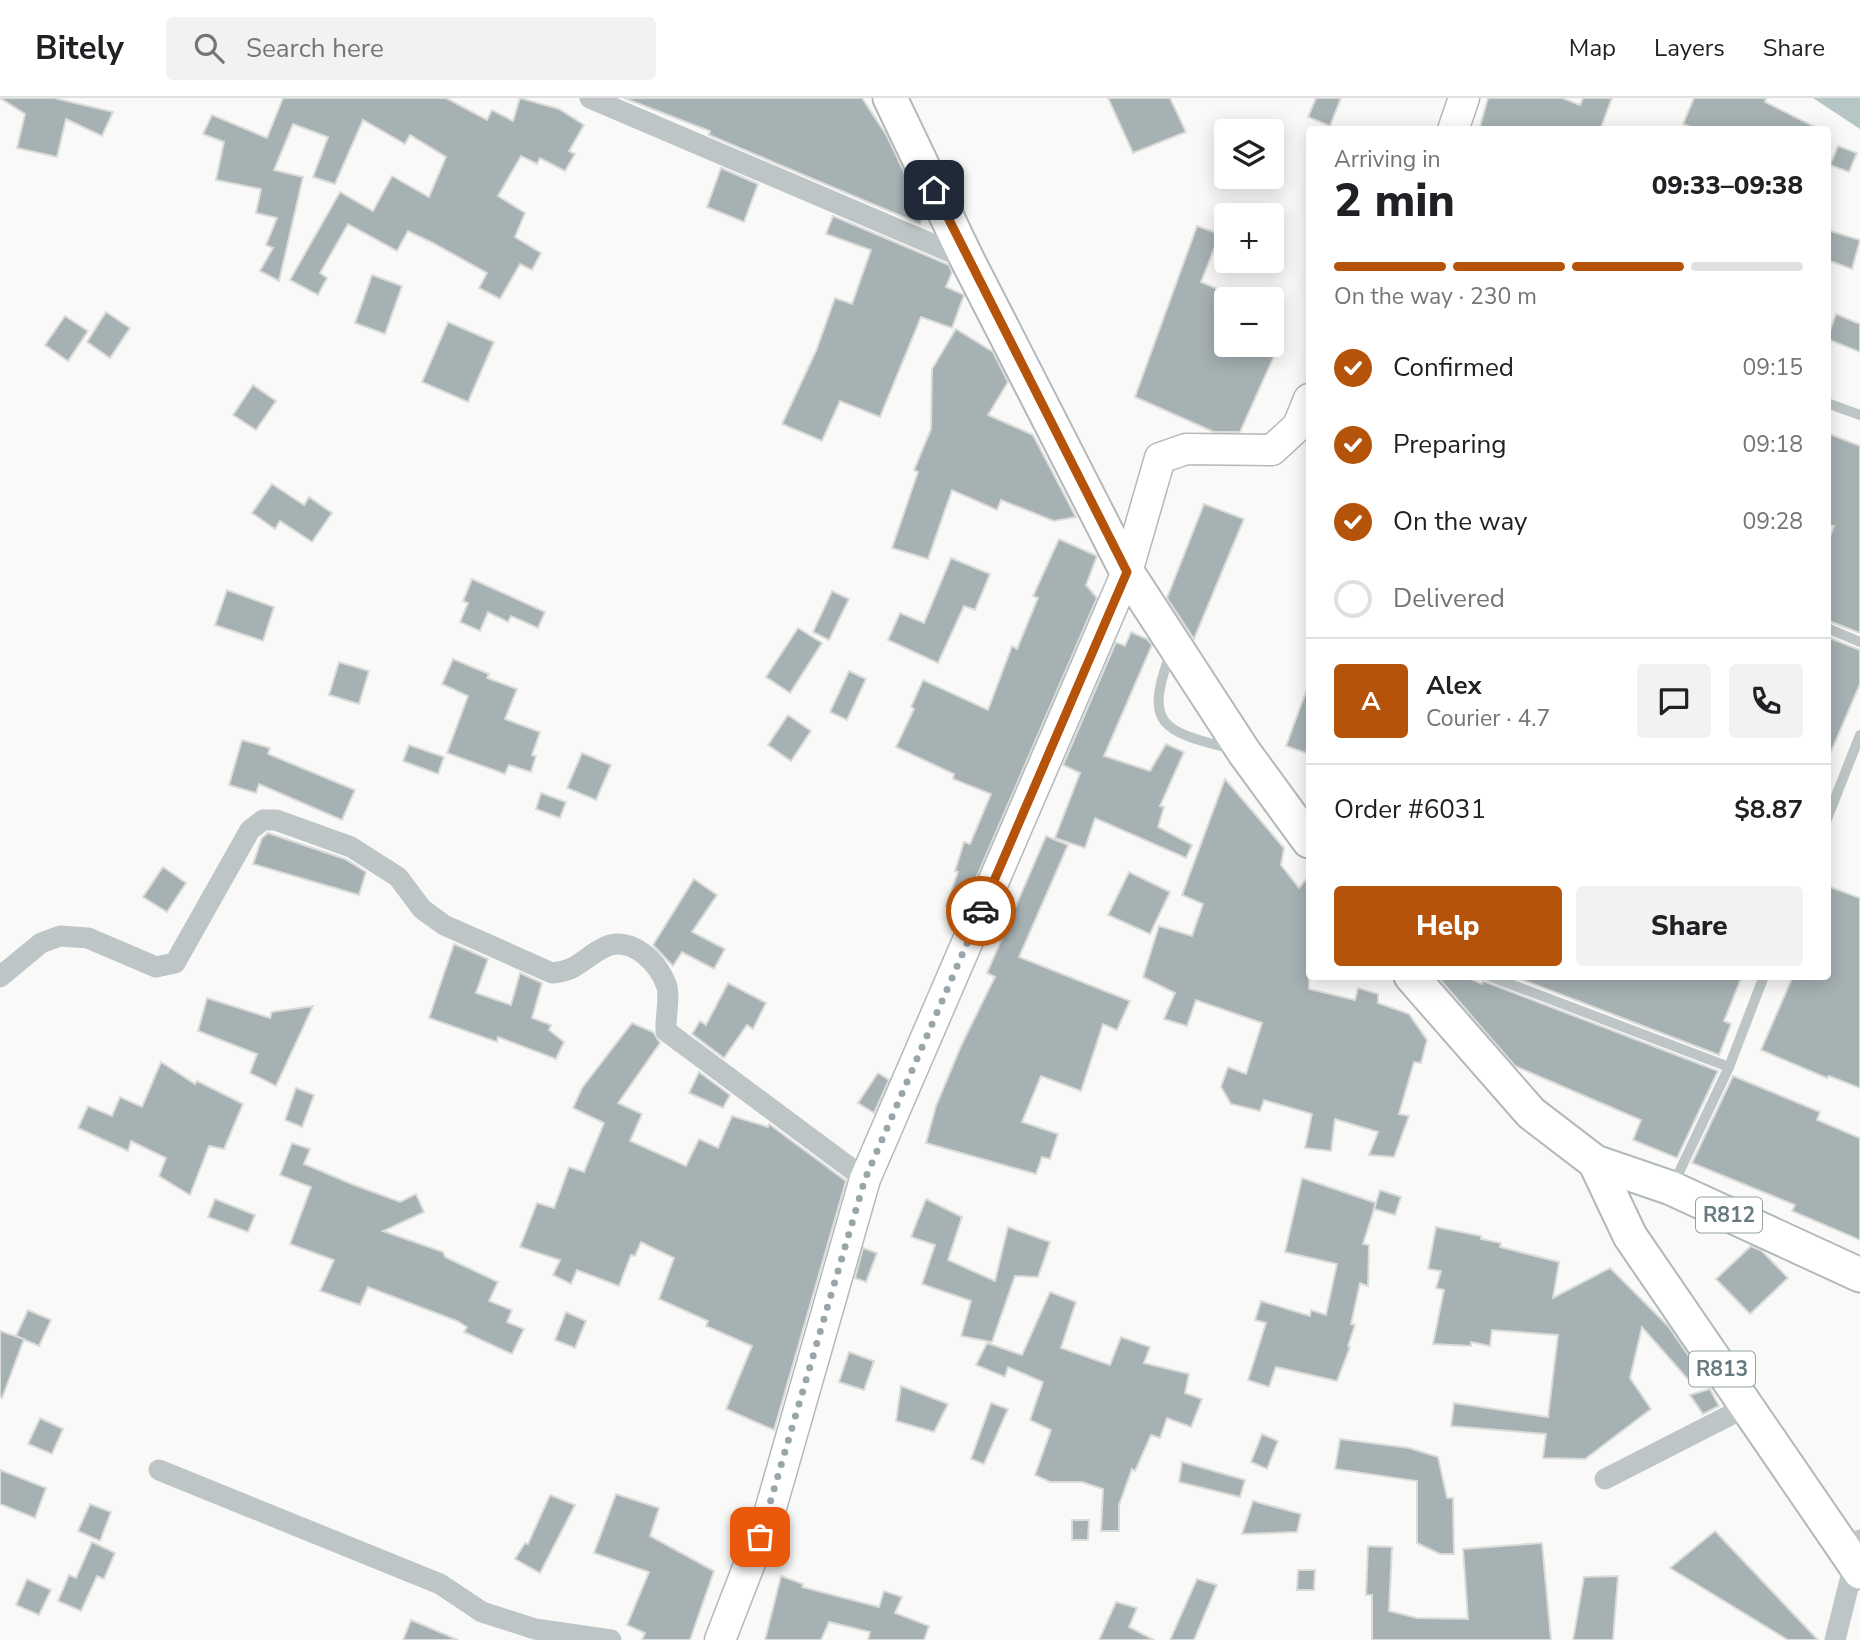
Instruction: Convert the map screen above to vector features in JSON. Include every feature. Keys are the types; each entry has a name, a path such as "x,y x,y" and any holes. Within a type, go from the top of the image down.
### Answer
{"main road":[{"path":"890,98 967,259 1127,572 1244,752 1306,837"},
{"name":"R812","path":"1415,980 1531,1113 1595,1161 1671,1188 1860,1275"},
{"name":"R813","path":"1595,1161 1630,1236 1858,1559"}],"street":[{"path":"590,98 967,259"},
{"path":"1454,126 1464,98"},
{"path":"720,1640 770,1511 865,1179 1127,572 1160,458 1186,449 1272,450 1305,418"},
{"path":"0,977 41,943 60,936 88,938 156,967 175,963 250,830 263,820 276,820 351,847 398,877 422,909 444,925 552,974 569,972 606,946 622,943 634,946 660,971 668,989 666,1031 865,1179"},
{"path":"1605,1479 1748,1406"},
{"path":"159,1470 440,1584 482,1612 535,1629 611,1640"},
{"path":"1835,1640 1858,1559"}],"lane":[{"path":"1831,404 1860,415"},
{"path":"1831,630 1860,642"},
{"path":"1174,644 1159,684 1158,713 1169,728 1187,737 1244,752"},
{"path":"1831,808 1860,735"},
{"path":"1500,980 1728,1066"},
{"path":"1671,1188 1728,1066 1762,980"}],"shaded area":[{"path":"1813,98 1860,98 1860,129"}],"building":[{"path":"0,98 54,98 113,112 102,136 66,119 57,157 17,148 25,114"},
{"path":"283,98 446,98 487,120 492,110 513,121 520,98 559,109 584,125 569,151 575,154 565,171 540,158 537,164 521,156 498,196 525,213 515,237 541,253 532,270 520,264 500,299 479,288 487,273 433,243 408,231 397,251 348,224 320,273 327,278 318,295 290,280 340,192 373,211 392,176 429,197 446,157 410,135 405,144 363,120 335,184 313,177 328,137 293,124 274,170 303,177 279,281 260,271 273,248 266,245 277,218 256,213 261,189 216,180 224,142 203,134 212,115 267,138"},
{"path":"624,98 862,98 887,136 924,214 920,224 709,135 710,131"},
{"path":"1108,98 1170,98 1186,132 1133,153"},
{"path":"1316,98 1341,98 1330,126 1308,117"},
{"path":"1488,98 1562,98 1580,105 1583,98 1612,98 1602,126 1480,126"},
{"path":"1694,98 1766,98 1765,102 1813,126 1688,126 1683,124"},
{"path":"1838,146 1857,153 1849,172 1831,165"},
{"path":"721,168 758,184 744,222 707,207"},
{"path":"833,216 949,265 952,272 946,287 964,295 952,328 921,317 880,417 840,401 822,441 782,424 816,351 835,298 852,304 871,250 826,234"},
{"path":"1197,226 1214,232 1214,249 1201,282 1214,288 1214,357 1274,357 1240,432 1214,432 1135,397"},
{"path":"1831,231 1860,240 1852,269 1831,261"},
{"path":"372,275 402,286 385,334 355,323"},
{"path":"106,312 130,328 110,358 87,342"},
{"path":"1836,314 1860,324 1860,352 1831,341 1831,328"},
{"path":"65,316 88,331 68,361 45,345"},
{"path":"448,322 494,342 468,402 422,382"},
{"path":"956,329 993,352 1008,382 988,415 1033,435 1076,517 1054,521 1001,500 997,510 952,490 928,559 892,548 918,472 914,470 931,429 932,369"},
{"path":"253,385 276,401 256,430 233,415"},
{"path":"1831,435 1860,446 1860,633 1831,622 1831,534 1834,526 1831,526"},
{"path":"272,484 304,505 309,497 332,513 312,542 280,521 275,529 252,513"},
{"path":"1204,504 1244,519 1194,639 1167,598"},
{"path":"1059,539 1097,556 1086,585 1097,598 962,911 946,906 958,872 955,871 964,842 970,844 991,794 953,779 954,774 896,747 914,709 911,707 923,680 988,710 1012,646 1017,649 1038,598 1033,596"},
{"path":"951,558 990,574 975,610 964,606 938,663 888,640 900,613 924,623"},
{"path":"472,579 545,612 538,628 511,616 508,622 488,612 480,631 460,622 468,603 463,601"},
{"path":"227,590 274,607 263,641 215,625"},
{"path":"832,591 849,599 829,640 813,632"},
{"path":"798,628 822,643 790,693 766,677"},
{"path":"1131,632 1147,639 1152,645 1104,756 1150,771 1166,744 1184,752 1160,806 1164,807 1158,827 1192,845 1186,858 1095,818 1085,848 1055,838 1080,773 1063,765 1116,642 1125,646"},
{"path":"1831,639 1860,650 1860,684 1831,752"},
{"path":"453,659 489,674 487,678 517,689 505,719 540,732 532,755 536,756 531,772 509,765 505,774 447,753 468,696 442,684"},
{"path":"339,662 369,671 359,704 329,695"},
{"path":"849,671 866,679 847,720 830,712"},
{"path":"1306,692 1306,753 1286,746"},
{"path":"788,715 811,731 791,761 768,745"},
{"path":"242,740 270,748 268,754 355,790 342,820 259,784 256,793 229,785"},
{"path":"409,745 444,757 438,774 403,761"},
{"path":"582,753 611,765 596,800 567,788"},
{"path":"1225,779 1284,848 1281,865 1299,888 1306,880 1306,980 1309,980 1309,989 1355,1000 1358,988 1378,994 1378,1003 1409,1014 1427,1040 1421,1063 1414,1062 1399,1114 1409,1116 1394,1157 1369,1155 1378,1132 1335,1119 1331,1151 1305,1148 1312,1114 1264,1100 1260,1111 1231,1104 1221,1087 1228,1067 1246,1074 1262,1023 1196,1000 1187,1026 1164,1019 1175,993 1143,977 1159,926 1192,936 1203,904 1182,895"},
{"path":"541,793 566,802 560,818 536,809"},
{"path":"268,833 345,859 366,872 359,895 253,864 262,838"},
{"path":"1046,836 1068,845 1019,957 1130,1001 1117,1030 1103,1024 1081,1091 1041,1076 1022,1122 1058,1134 1050,1159 1042,1157 1036,1174 926,1143 936,1106 961,1046 995,977 987,973"},
{"path":"163,867 186,883 167,912 143,897"},
{"path":"1129,872 1170,892 1150,934 1108,915"},
{"path":"694,879 717,895 692,932 725,949 714,969 682,952 673,966 653,945"},
{"path":"1831,887 1860,898 1860,1088 1829,1076 1827,1078 1761,1050 1791,980 1831,980"},
{"path":"454,944 488,959 476,993 511,1005 520,973 542,983 532,1018 551,1025 549,1030 564,1042 556,1059 498,1037 497,1042 429,1018"},
{"path":"1440,980 1473,980 1482,984 1483,981 1718,1071 1677,1158 1633,1140 1641,1120 1515,1066"},
{"path":"1523,980 1740,980 1724,1021 1731,1024 1719,1055"},
{"path":"728,983 766,1003 753,1029 747,1025 724,1058 692,1034 700,1021 706,1025"},
{"path":"207,998 270,1018 272,1012 313,1006 276,1086 250,1073 257,1054 198,1031"},
{"path":"632,1023 653,1032 660,1043 618,1103 642,1114 630,1141 686,1166 699,1139 718,1148 732,1116 768,1127 769,1124 846,1181 774,1430 726,1409 752,1346 706,1326 708,1321 659,1299 674,1258 641,1242 635,1256 631,1255 619,1286 577,1270 571,1284 553,1275 560,1260 520,1247 537,1203 554,1208 569,1167 584,1172 604,1123 573,1108 582,1088"},
{"path":"161,1062 195,1084 197,1081 243,1104 224,1149 209,1146 190,1195 159,1176 166,1158 131,1141 128,1151 78,1128 88,1106 112,1116 120,1097 142,1107"},
{"path":"699,1072 730,1095 723,1108 689,1093"},
{"path":"878,1073 889,1080 874,1113 858,1103"},
{"path":"1733,1076 1820,1112 1817,1120 1860,1138 1860,1240 1792,1211 1795,1205 1692,1163"},
{"path":"296,1088 314,1095 302,1127 285,1120"},
{"path":"292,1143 310,1149 304,1164 354,1185 400,1202 416,1194 424,1212 383,1231 443,1252 445,1257 498,1282 489,1301 512,1310 507,1322 524,1329 512,1354 464,1332 467,1327 457,1321 368,1287 360,1305 320,1291 334,1260 290,1244 311,1187 280,1175"},
{"path":"1302,1178 1376,1203 1363,1244 1369,1245 1368,1286 1360,1283 1351,1324 1355,1325 1348,1346 1350,1347 1337,1381 1276,1367 1269,1387 1248,1380 1266,1323 1255,1320 1261,1301 1310,1316 1311,1310 1326,1315 1337,1264 1285,1252"},
{"path":"1380,1190 1401,1197 1395,1215 1374,1209"},
{"path":"215,1199 255,1215 248,1232 208,1217"},
{"path":"926,1199 962,1217 948,1260 995,1281 1008,1227 1050,1242 1038,1277 1015,1276 992,1342 961,1336 971,1301 922,1284 935,1245 911,1237"},
{"path":"1436,1227 1481,1236 1481,1239 1501,1243 1500,1247 1559,1262 1553,1298 1610,1268 1668,1326 1704,1378 1693,1385 1642,1327 1630,1378 1651,1409 1585,1459 1543,1458 1546,1434 1451,1426 1454,1403 1548,1417 1558,1335 1492,1330 1490,1346 1471,1342 1471,1346 1433,1344 1444,1290 1436,1288 1441,1271 1428,1269"},
{"path":"1751,1246 1762,1251 1788,1278 1750,1314 1716,1279"},
{"path":"863,1248 877,1253 866,1282 855,1278"},
{"path":"1050,1292 1076,1302 1061,1348 1110,1365 1121,1337 1150,1347 1144,1363 1189,1374 1185,1393 1202,1399 1191,1427 1167,1418 1160,1438 1151,1435 1135,1471 1132,1469 1119,1505 1119,1531 1101,1531 1103,1489 1082,1482 1050,1482 1035,1475 1051,1430 1030,1420 1043,1382 1008,1367 1005,1377 976,1365 987,1343 1022,1355"},
{"path":"28,1310 51,1320 39,1346 16,1336"},
{"path":"566,1312 586,1321 575,1348 555,1340"},
{"path":"0,1331 24,1339 2,1398 0,1397"},
{"path":"849,1352 874,1361 864,1390 839,1382"},
{"path":"901,1386 948,1404 934,1432 896,1421"},
{"path":"1710,1389 1719,1406 1703,1414 1690,1395"},
{"path":"991,1403 1008,1409 984,1464 971,1459"},
{"path":"40,1418 63,1429 52,1454 28,1444"},
{"path":"1262,1434 1278,1441 1267,1469 1251,1462"},
{"path":"1340,1439 1409,1448 1438,1457 1447,1498 1453,1498 1454,1554 1440,1554 1417,1543 1417,1481 1335,1469"},
{"path":"1182,1462 1245,1480 1240,1497 1179,1482"},
{"path":"0,1470 46,1488 35,1518 0,1504"},
{"path":"616,1494 659,1508 650,1536 714,1571 690,1640 642,1640 645,1633 627,1625 649,1572 594,1553"},
{"path":"550,1495 575,1505 540,1573 515,1559 525,1543 528,1544"},
{"path":"1253,1501 1301,1514 1297,1532 1242,1534"},
{"path":"90,1504 111,1512 100,1541 78,1531"},
{"path":"1072,1520 1089,1520 1088,1540 1072,1540"},
{"path":"1715,1531 1818,1640 1788,1640 1670,1568"},
{"path":"92,1542 115,1553 104,1579 97,1576 81,1611 58,1601 69,1575 76,1578"},
{"path":"1542,1543 1551,1640 1372,1640 1372,1595 1366,1595 1368,1546 1392,1547 1389,1611 1417,1618 1468,1619 1463,1549"},
{"path":"1298,1570 1315,1570 1314,1590 1297,1590"},
{"path":"781,1576 803,1584 802,1587 879,1607 884,1591 902,1597 895,1613 929,1626 924,1640 868,1640 870,1632 829,1622 821,1640 765,1640"},
{"path":"1618,1576 1613,1640 1573,1640 1584,1577"},
{"path":"27,1579 51,1590 39,1615 16,1605"},
{"path":"1197,1579 1217,1585 1194,1640 1170,1640"},
{"path":"1116,1602 1137,1608 1129,1627 1154,1640 1099,1640"},
{"path":"411,1620 458,1640 403,1640"}],"way so far":[{"path":"760,1537 770,1511 865,1179 981,911"}],"route":[{"path":"934,190 1127,572 981,911"}]}
